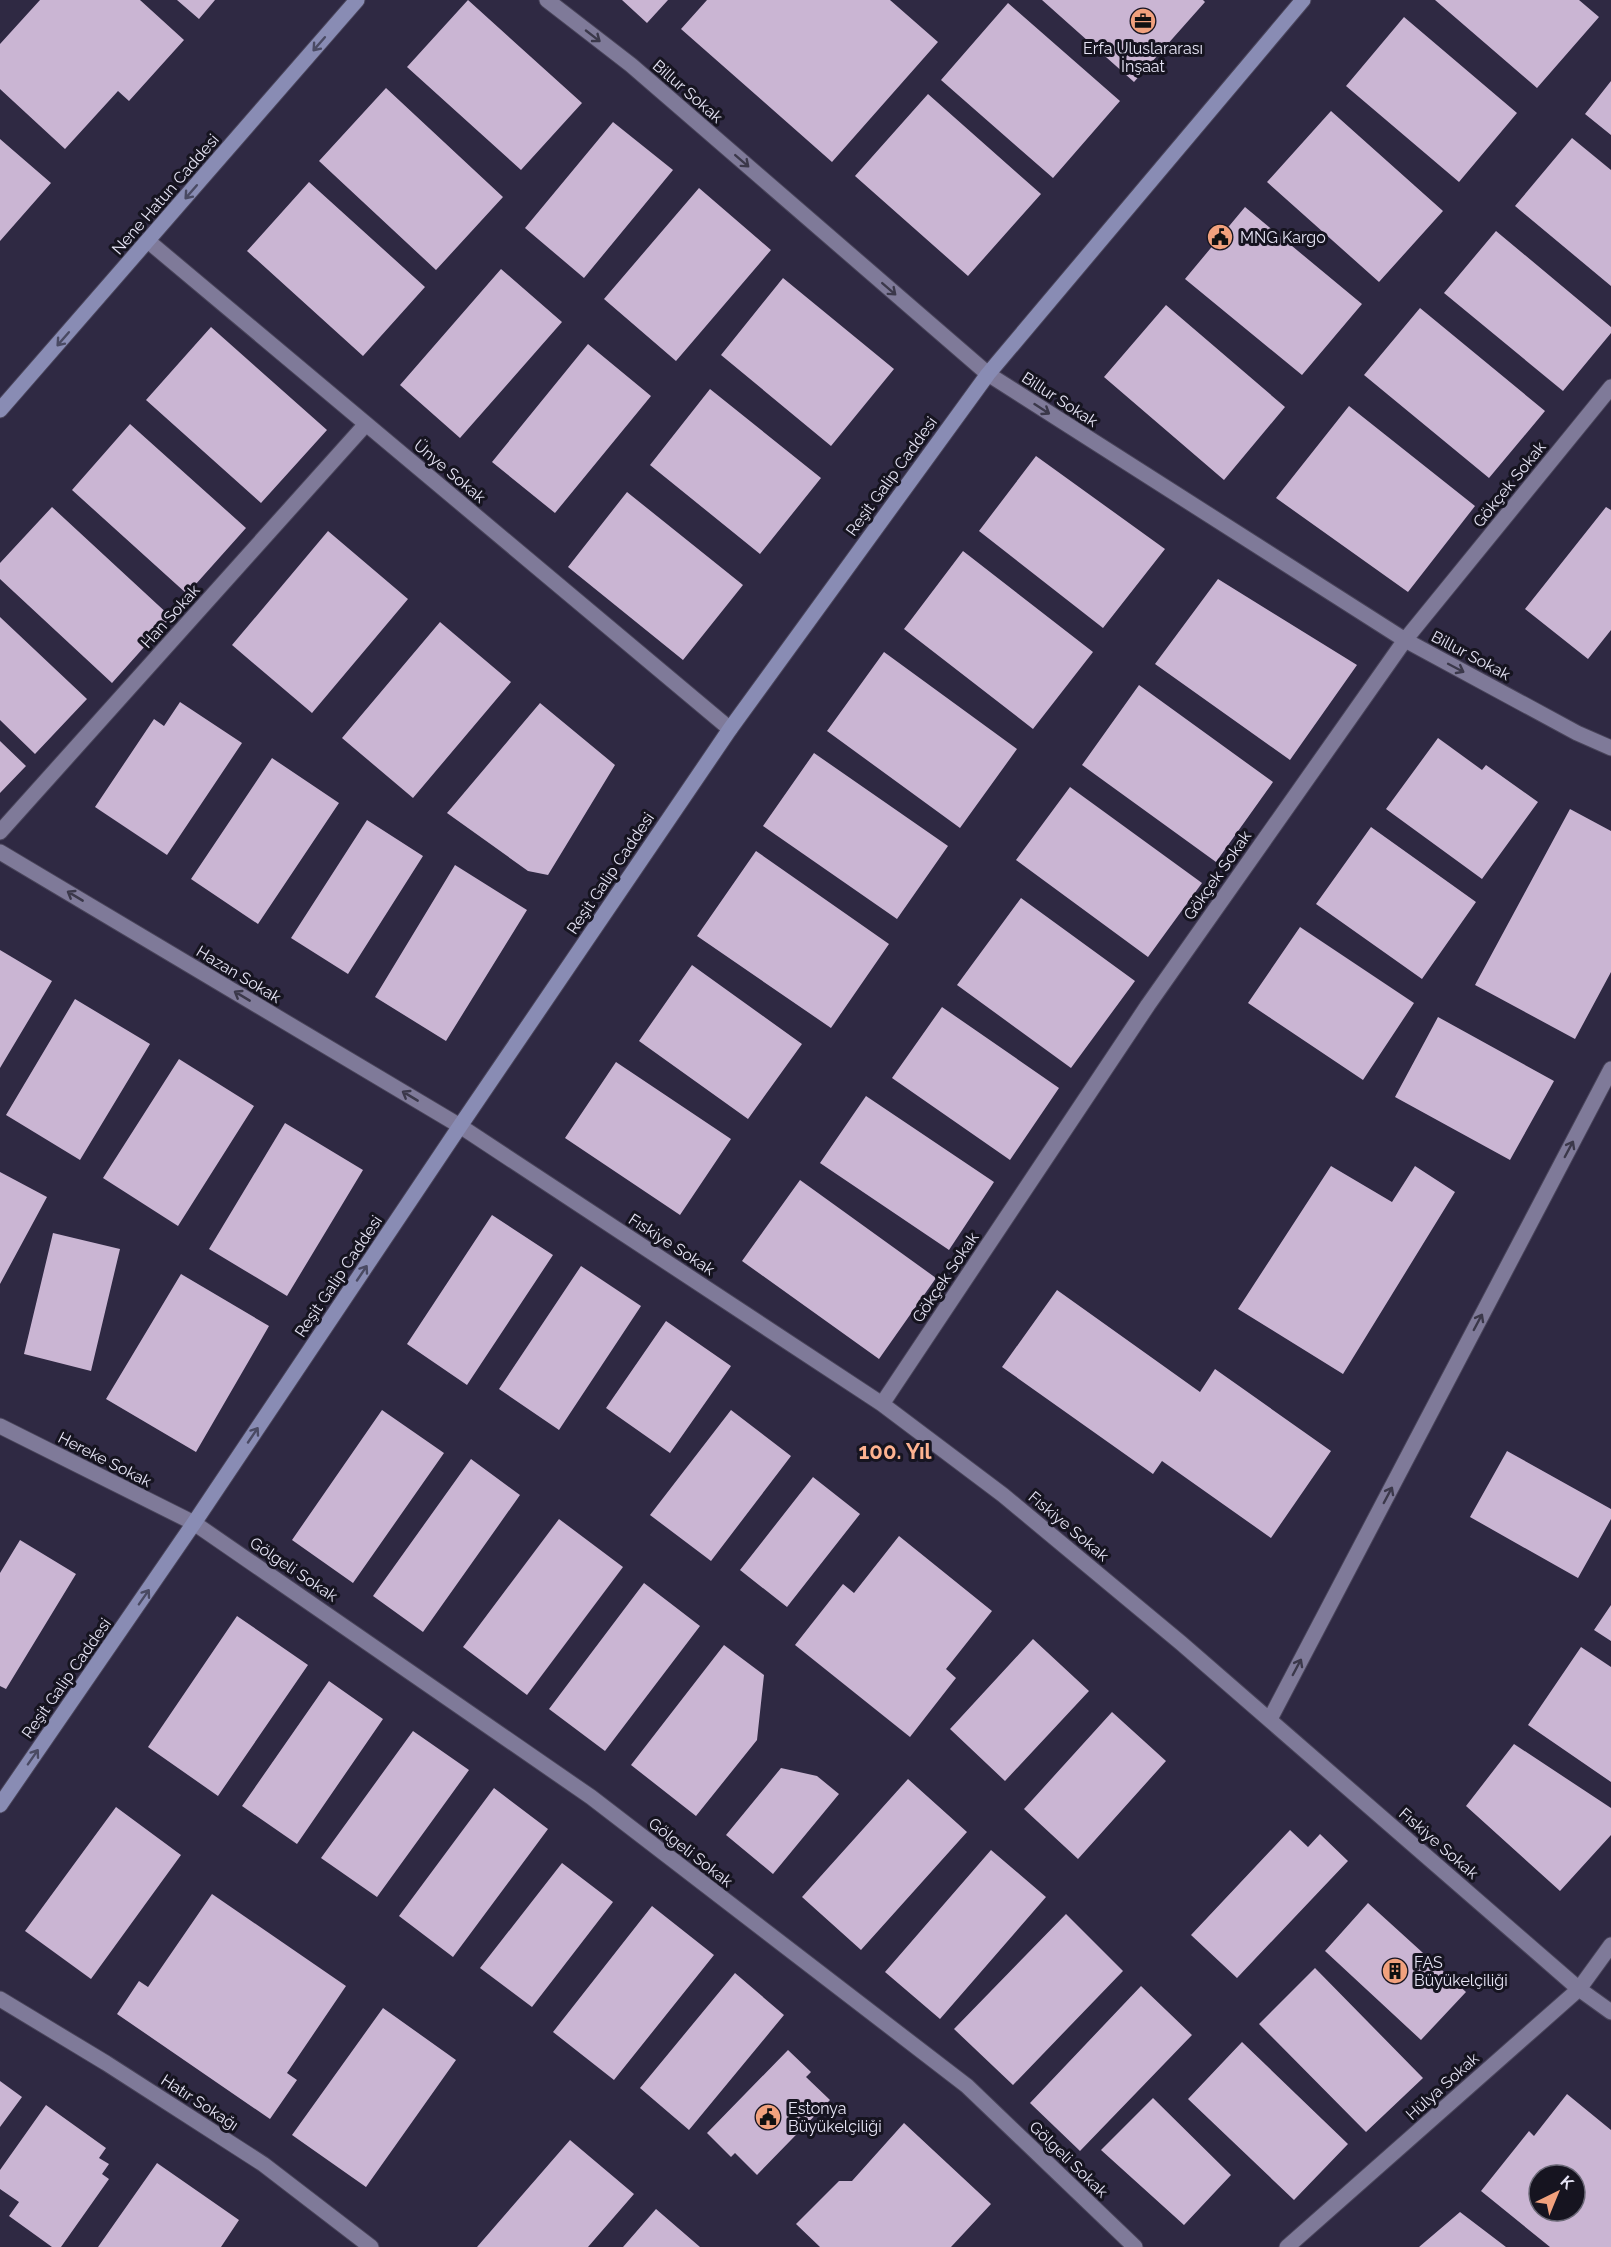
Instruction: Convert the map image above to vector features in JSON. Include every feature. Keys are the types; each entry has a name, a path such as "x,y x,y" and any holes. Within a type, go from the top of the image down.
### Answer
{"main road":[{"name":"Nene Hatun Caddesi","path":"0,410 357,0"},
{"name":"Reşit Galip Caddesi","path":"0,1805 194,1524 460,1126 730,729 988,374 1303,0"}],"street":[{"name":"Billur Sokak","path":"547,0 631,65 988,374 1405,640 1577,733 1611,748"},
{"name":"Ünye Sokak","path":"148,241 730,729"},
{"name":"Gökçek Sokak","path":"882,1404 1148,1005 1405,640 1611,387"},
{"name":"Han Sokak","path":"0,832 366,424"},
{"name":"Hazan Sokak","path":"0,852 460,1126"},
{"path":"1270,1719 1611,1069"},
{"name":"Fıskiye Sokak","path":"460,1126 882,1404 1003,1495 1270,1719 1579,1989 1611,2012"},
{"name":"Hereke Sokak","path":"0,1426 194,1524"},
{"name":"Gölgeli Sokak","path":"194,1524 591,1797 966,2086 1135,2247"},
{"name":"Hülya Sokak","path":"1287,2247 1579,1989 1611,1945"},
{"name":"Hatır Sokağı","path":"0,1999 106,2063 263,2164 371,2247"}],"building":[{"path":"40,0 140,0 184,40 129,101 118,91 65,149 0,89 0,44"},
{"path":"177,0 215,0 199,19"},
{"path":"468,0 582,103 521,170 407,67"},
{"path":"622,0 668,0 647,23"},
{"path":"707,0 890,0 938,42 832,162 681,29"},
{"path":"1042,0 1203,0 1205,2 1134,82"},
{"path":"1435,0 1579,0 1599,17 1537,88"},
{"path":"1008,3 1120,101 1053,178 941,80"},
{"path":"1404,17 1517,113 1459,182 1346,86"},
{"path":"1611,81 1611,135 1585,114"},
{"path":"386,88 503,197 436,270 319,161"},
{"path":"928,94 1041,194 968,276 855,176"},
{"path":"1331,111 1443,211 1379,282 1267,182"},
{"path":"613,122 673,170 584,278 525,228"},
{"path":"1572,138 1611,170 1611,286 1515,206"},
{"path":"0,139 51,183 0,241"},
{"path":"309,182 425,287 363,356 247,251"},
{"path":"699,188 771,250 676,361 604,299"},
{"path":"1245,207 1362,304 1302,375 1185,279"},
{"path":"1496,231 1611,327 1611,333 1563,391 1444,293"},
{"path":"501,269 562,322 460,438 400,385"},
{"path":"783,278 894,369 831,446 721,355"},
{"path":"1166,305 1285,407 1224,480 1104,377"},
{"path":"1420,308 1545,411 1489,478 1364,375"},
{"path":"211,327 327,430 261,503 146,400"},
{"path":"588,344 651,396 555,513 492,462"},
{"path":"710,389 821,478 760,554 650,465"},
{"path":"1349,406 1475,506 1408,592 1276,498"},
{"path":"130,424 246,528 187,594 72,490"},
{"path":"1036,456 1165,549 1103,628 979,531"},
{"path":"627,492 743,585 683,660 568,567"},
{"path":"52,507 171,617 112,683 0,579 0,563"},
{"path":"1606,507 1611,510 1611,630 1588,659 1525,609"},
{"path":"328,531 408,599 312,713 232,645"},
{"path":"963,551 1093,652 1033,729 904,629"},
{"path":"1218,579 1357,665 1290,760 1155,664"},
{"path":"0,617 87,699 35,754 0,720"},
{"path":"440,622 511,682 413,798 342,738"},
{"path":"884,652 1017,749 960,828 827,731"},
{"path":"1139,685 1273,782 1216,862 1082,765"},
{"path":"180,702 242,743 167,855 95,807 154,719 164,726"},
{"path":"540,703 615,765 548,875 528,871 447,813"},
{"path":"1438,738 1482,770 1486,765 1538,802 1482,879 1386,809"},
{"path":"0,741 26,766 0,793"},
{"path":"814,753 948,846 897,919 763,826"},
{"path":"272,758 339,803 258,924 191,879"},
{"path":"1070,787 1202,883 1148,957 1016,860"},
{"path":"1570,809 1611,831 1611,972 1575,1039 1475,985"},
{"path":"367,820 423,856 348,974 291,938"},
{"path":"1371,827 1476,902 1422,979 1316,904"},
{"path":"756,851 889,944 831,1028 697,936"},
{"path":"455,865 527,910 446,1041 375,997"},
{"path":"1021,898 1135,981 1071,1068 957,985"},
{"path":"1300,927 1414,1003 1363,1080 1248,1003"},
{"path":"0,950 52,981 0,1068"},
{"path":"692,965 802,1044 748,1119 639,1041"},
{"path":"75,999 150,1044 80,1160 6,1115"},
{"path":"942,1007 1059,1088 1010,1160 892,1078"},
{"path":"1438,1017 1554,1081 1510,1160 1395,1097"},
{"path":"179,1059 254,1106 178,1226 103,1178"},
{"path":"616,1062 731,1139 680,1215 565,1138"},
{"path":"866,1096 994,1182 949,1250 820,1163"},
{"path":"285,1123 363,1170 287,1296 209,1249"},
{"path":"1331,1166 1392,1202 1415,1166 1455,1192 1343,1374 1238,1309"},
{"path":"0,1172 47,1197 0,1284"},
{"path":"800,1180 936,1278 879,1359 742,1261"},
{"path":"492,1215 553,1255 467,1385 407,1344"},
{"path":"53,1233 120,1249 91,1371 24,1354"},
{"path":"581,1266 641,1306 559,1430 499,1389"},
{"path":"181,1274 269,1326 196,1452 106,1399"},
{"path":"1057,1290 1200,1392 1215,1369 1331,1451 1271,1538 1162,1461 1153,1474 1002,1367"},
{"path":"666,1321 731,1366 670,1453 606,1408"},
{"path":"382,1410 444,1453 353,1583 292,1540"},
{"path":"731,1410 791,1456 711,1561 650,1515"},
{"path":"1507,1451 1611,1509 1611,1519 1578,1578 1470,1517"},
{"path":"471,1459 520,1495 423,1632 373,1596"},
{"path":"813,1477 860,1514 787,1607 740,1570"},
{"path":"559,1519 623,1567 527,1695 463,1647"},
{"path":"899,1536 992,1611 946,1669 956,1678 910,1737 795,1645 843,1584 854,1593"},
{"path":"20,1540 76,1574 6,1689 0,1686 0,1573"},
{"path":"644,1583 700,1626 605,1751 549,1709"},
{"path":"1611,1605 1611,1641 1594,1630"},
{"path":"237,1616 308,1665 218,1796 148,1747"},
{"path":"1033,1639 1089,1691 1005,1781 950,1729"},
{"path":"724,1645 764,1675 757,1740 696,1816 631,1765"},
{"path":"1581,1647 1611,1667 1611,1782 1528,1725"},
{"path":"329,1681 383,1719 297,1844 242,1806"},
{"path":"1112,1712 1166,1761 1078,1859 1024,1809"},
{"path":"413,1731 469,1770 377,1897 321,1858"},
{"path":"1514,1744 1611,1808 1611,1835 1560,1891 1466,1806"},
{"path":"781,1768 817,1776 839,1794 773,1874 726,1835"},
{"path":"908,1779 967,1832 861,1950 802,1897"},
{"path":"494,1788 548,1829 453,1957 399,1916"},
{"path":"116,1807 181,1855 91,1979 25,1931"},
{"path":"1290,1830 1308,1847 1320,1834 1348,1861 1237,1978 1191,1935"},
{"path":"991,1850 1046,1897 940,2019 885,1972"},
{"path":"562,1863 613,1902 532,2007 480,1968"},
{"path":"212,1894 346,1986 287,2073 297,2080 270,2119 117,2014 139,1981 148,1987"},
{"name":"FAS Büyükelçiliği","path":"1368,1903 1466,1992 1421,2040 1325,1951"},
{"path":"652,1906 714,1955 614,2080 553,2032"},
{"path":"1066,1914 1123,1971 1013,2085 954,2029"},
{"path":"1315,1968 1423,2078 1366,2132 1259,2024"},
{"path":"735,1973 784,2015 689,2130 640,2088"},
{"path":"1141,1986 1192,2035 1080,2151 1030,2103"},
{"path":"383,2008 456,2060 366,2187 292,2135"},
{"path":"1242,2042 1348,2144 1294,2200 1188,2099"},
{"name":"Estonya Büyükelçiliği","path":"788,2050 811,2072 806,2077 830,2100 757,2175 735,2153 731,2157 707,2133"},
{"path":"0,2081 22,2097 0,2127"},
{"path":"1567,2094 1611,2130 1611,2247 1550,2247 1481,2191 1529,2131 1534,2136"},
{"path":"1153,2098 1231,2175 1184,2225 1101,2150"},
{"path":"46,2105 106,2148 99,2158 109,2164 102,2174 109,2179 61,2247 52,2247 9,2216 19,2202 0,2189 0,2170"},
{"path":"904,2123 991,2204 951,2247 820,2247 796,2224 839,2181 852,2181"},
{"path":"570,2140 634,2194 588,2247 477,2247"},
{"path":"157,2163 239,2220 221,2247 98,2247"},
{"path":"656,2209 700,2247 623,2247"},
{"path":"1460,2212 1506,2247 1419,2247"}],"place":[{"name":"Erfa Uluslararası İnşaat","path":"1143,21"},
{"name":"MNG Kargo","path":"1220,237"},
{"name":"FAS Büyükelçiliği","path":"1395,1971"},
{"name":"Estonya Büyükelçiliği","path":"768,2117"}],"district":[{"name":"100. Yıl","path":"895,1451"}]}
